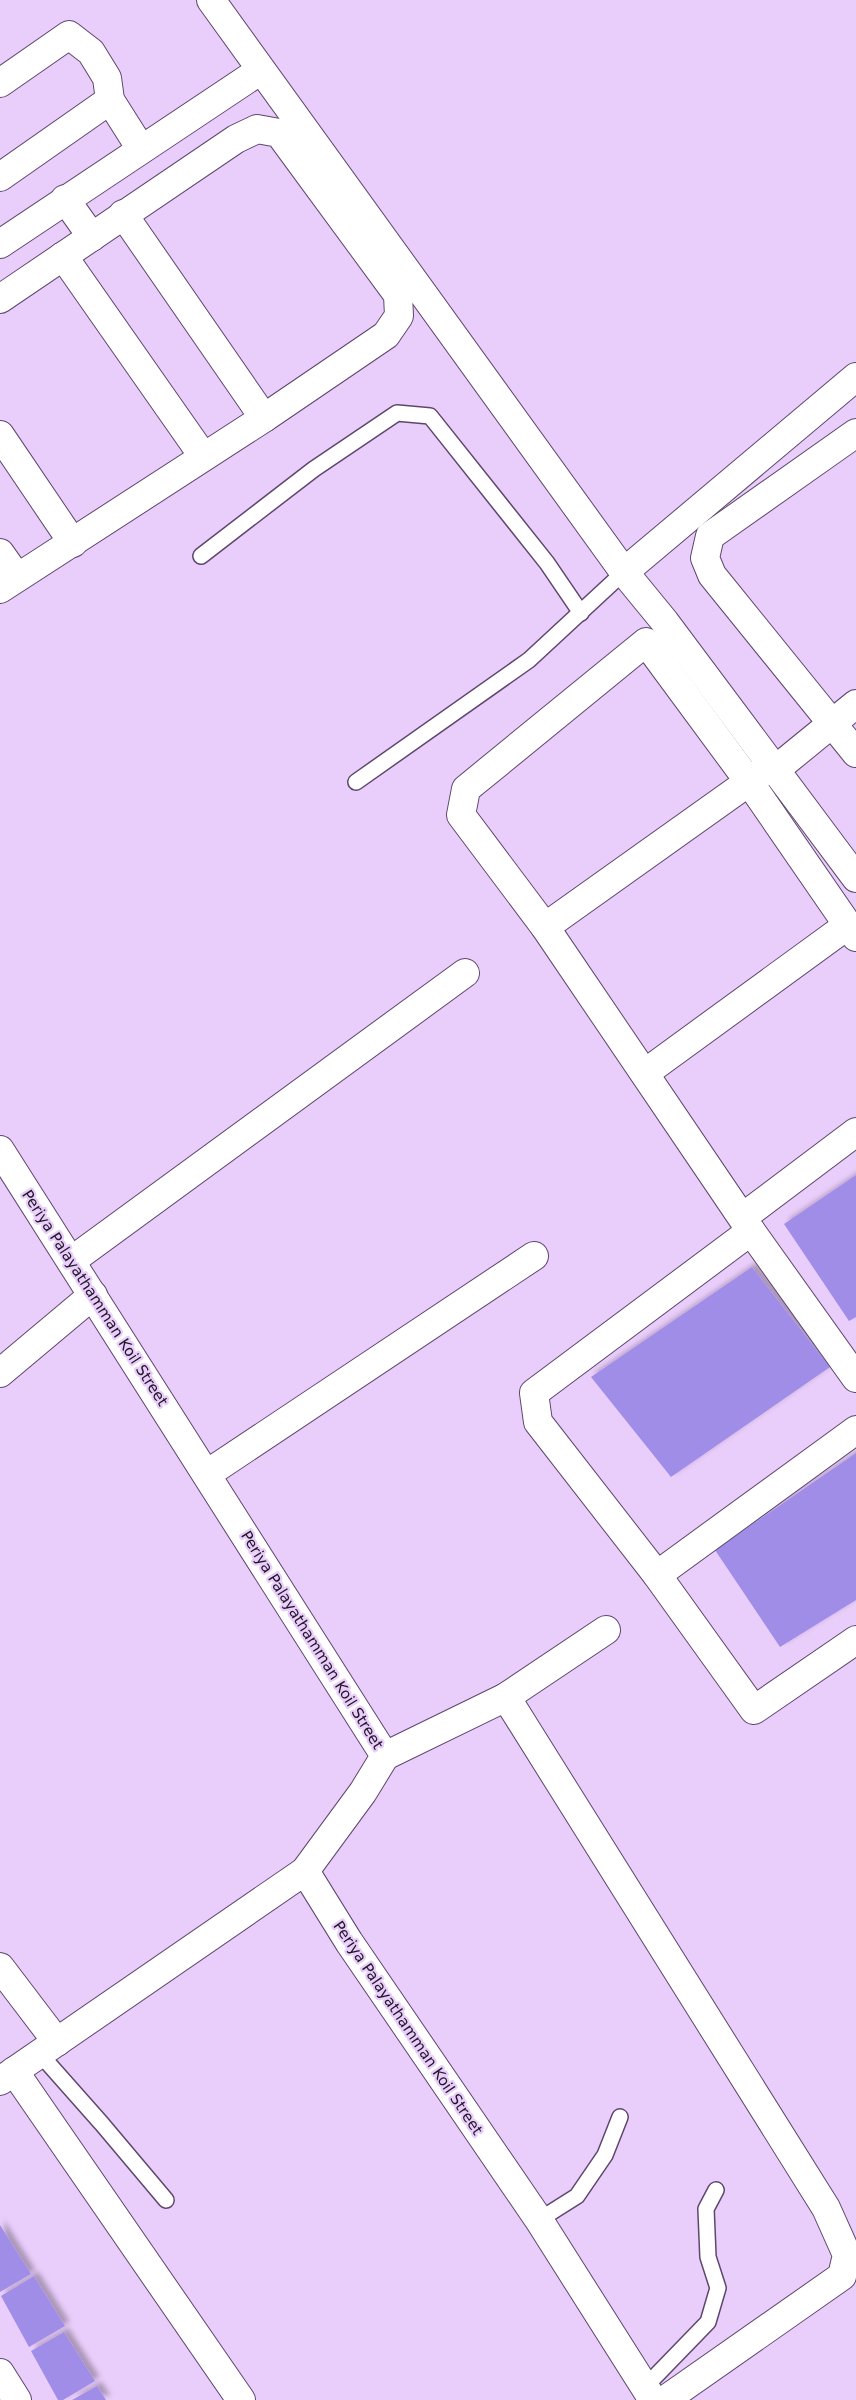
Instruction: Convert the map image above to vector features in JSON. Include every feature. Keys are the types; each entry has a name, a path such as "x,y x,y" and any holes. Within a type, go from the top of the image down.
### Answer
{"street":[{"path":"211,0 624,572 665,622 856,878"},
{"path":"0,83 69,35 91,52 107,78 110,100 141,149"},
{"path":"0,244 261,70"},
{"path":"0,177 110,100"},
{"path":"0,299 236,138 257,129 279,132 398,295 399,316 386,335 264,418 9,583 0,553"},
{"path":"65,200 92,237"},
{"path":"123,214 264,418"},
{"path":"63,256 203,456"},
{"path":"624,572 856,376"},
{"path":"856,433 710,536 705,558 712,575 856,754"},
{"path":"0,434 73,543"},
{"path":"645,1072 852,931 750,783 646,642 466,789 461,815 545,926 747,1224 856,1378"},
{"path":"545,926 774,767 833,724 856,704"},
{"path":"71,1261 464,973"},
{"path":"856,1132 747,1224 534,1393 538,1422 657,1574 754,1710 856,1640"},
{"name":"Periya Palayathamman Koil Street","path":"0,1150 385,1756 363,1792 305,1871 354,1950 539,2220 654,2396"},
{"path":"207,1474 534,1256"},
{"path":"0,1373 93,1295"},
{"path":"657,1574 856,1430"},
{"path":"385,1756 506,1697 606,1630"},
{"path":"506,1697 826,2208 847,2254 842,2276 654,2396"},
{"path":"241,2400 7,2076 305,1871"},
{"path":"0,1967 48,2048"},
{"path":"0,2372 17,2400"}],"lane":[{"path":"201,556 314,469 397,413 430,416 547,563 581,613"},
{"path":"356,782 529,660 624,572"},
{"path":"48,2048 102,2124 166,2200"},
{"path":"539,2220 577,2196 605,2155 620,2117"},
{"path":"654,2396 708,2322 718,2288 708,2257 706,2209 716,2190"}],"building":[{"path":"856,1175 856,1317 849,1321 784,1224"},
{"path":"752,1267 830,1367 671,1477 591,1377"},
{"path":"856,1453 856,1600 780,1647 715,1550"},
{"path":"0,2225 31,2274 0,2292"},
{"path":"34,2276 65,2326 29,2347 1,2296"},
{"path":"64,2332 95,2381 63,2400 58,2400 31,2351"},
{"path":"97,2386 106,2400 72,2400"}]}
